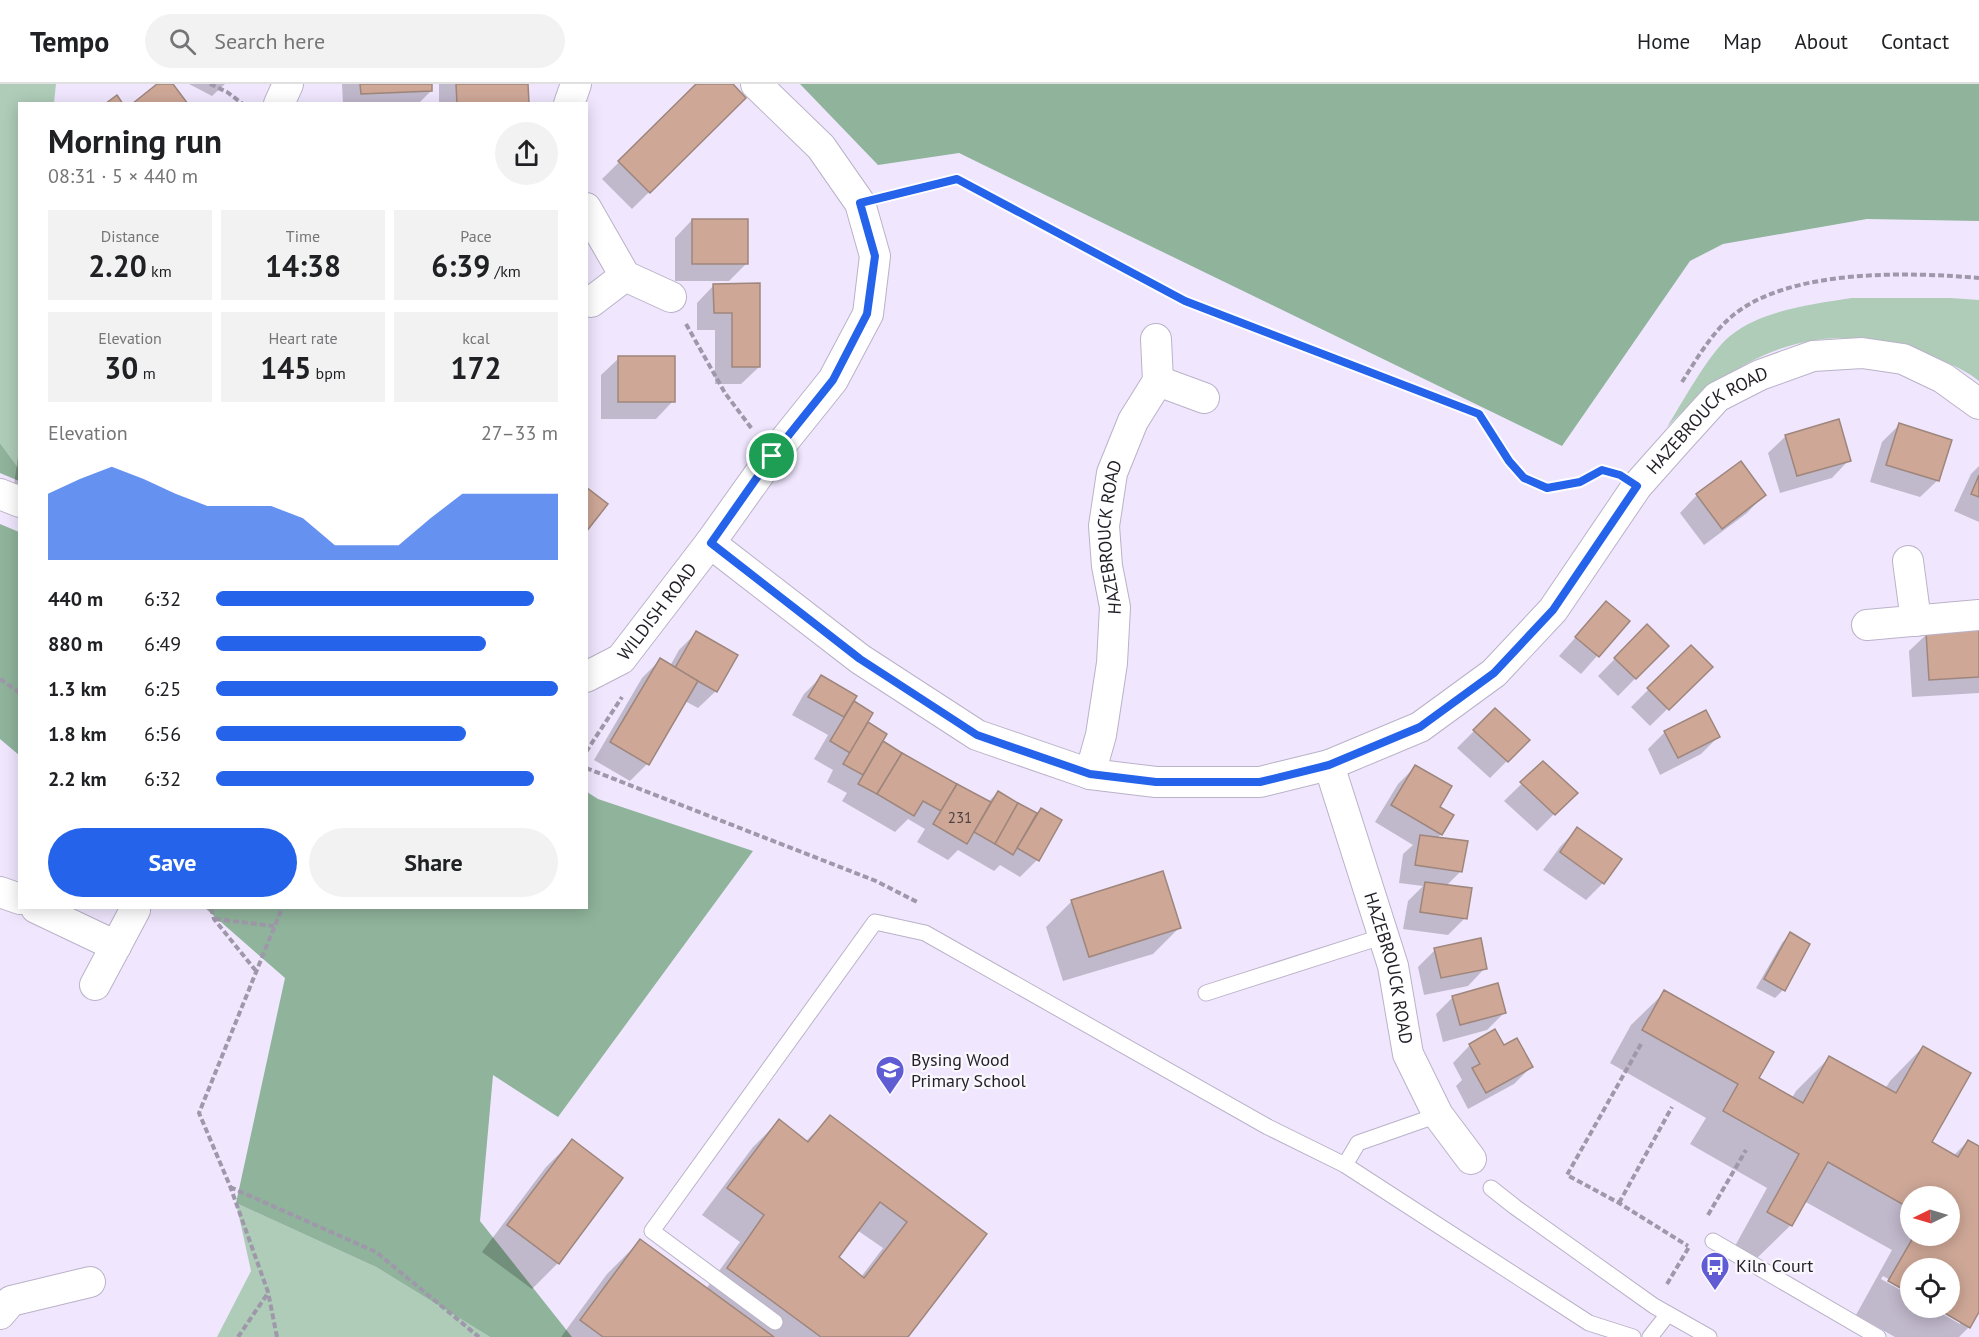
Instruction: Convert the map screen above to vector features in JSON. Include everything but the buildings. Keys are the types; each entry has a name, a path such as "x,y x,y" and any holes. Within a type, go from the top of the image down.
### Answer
{"street":[{"path":"280,102 288,84"},
{"path":"570,102 576,84"},
{"name":"WILDISH ROAD","path":"588,676 621,659 711,543 772,456 833,380 867,314 875,256 860,203 820,147 756,84"},
{"path":"588,211 625,276 671,297"},
{"path":"591,302 625,276"},
{"path":"1156,339 1158,381 1204,398"},
{"name":"HAZEBROUCK ROAD","path":"711,543 860,659 977,735 1090,774 1156,782 1260,782 1329,765 1420,727 1494,673 1553,610 1637,486 1717,398 1760,375 1814,356 1862,353 1903,359 1943,378 1979,404"},
{"name":"HAZEBROUCK ROAD","path":"1090,774 1101,735 1112,663 1114,607 1107,566 1104,526 1112,473 1133,421 1158,381"},
{"path":"0,495 18,501"},
{"path":"1908,561 1916,621"},
{"path":"1868,625 1979,615"},
{"name":"HAZEBROUCK ROAD","path":"1329,765 1393,966 1408,1054 1438,1115 1471,1159"},
{"path":"0,892 18,898"},
{"path":"38,909 116,946"},
{"path":"95,985 135,910"},
{"path":"4,1300 90,1282"}],"lane":[{"path":"775,1322 652,1231 875,922 925,933 1268,1127 1345,1165 1589,1323 1633,1337"},
{"path":"1206,993 1384,936"},
{"path":"1345,1165 1358,1143 1438,1115"},
{"path":"1491,1188 1668,1314 1709,1337"},
{"path":"1713,1240 1878,1337"},
{"path":"1650,1337 1668,1314"}],"path":[{"path":"210,84 240,102"},
{"path":"860,203 957,179 1185,301 1479,414 1509,461 1524,478 1547,488 1580,482 1602,470 1620,475 1637,486"},
{"path":"671,297 725,393 772,456"},
{"path":"588,749 634,678 621,659"},
{"path":"0,678 18,692"},
{"path":"211,909 214,919 256,972"},
{"path":"277,1337 268,1292 230,1186 199,1113 282,909"},
{"path":"214,919 274,926"},
{"path":"1641,1044 1567,1175 1619,1203 1689,1247"},
{"path":"1619,1203 1672,1107"},
{"path":"230,1186 376,1252 479,1337"},
{"path":"238,1337 268,1292"}],"green space":[{"path":"0,84 56,84 54,102 18,102 18,468 0,443"},
{"path":"800,84 1979,84 1979,221 1867,219 1723,244 1690,261 1562,446 959,153 878,165"},
{"path":"1852,298 1979,300 1979,381 1945,362 1882,342 1846,338 1816,340 1788,346 1762,356 1736,370 1689,406 1667,427 1713,354 1730,336 1743,327 1772,314"},
{"path":"0,443 18,468 18,481 0,473"},
{"path":"0,524 18,532 18,754 0,739"},
{"path":"588,793 598,799 753,851 558,1117 493,1075 480,1221 572,1337 490,1337 376,1267 236,1203 285,978 206,909 588,909"},
{"path":"236,1203 376,1267 490,1337 217,1337 251,1271"}],"place":[{"name":"Bysing Wood Primary School","path":"890,1096"},
{"name":"Kiln Court","path":"1715,1292"}],"route":[{"path":"957,179 1185,301 1479,414 1509,461 1524,478 1547,488 1580,482 1602,470 1620,475 1637,486 1553,610 1494,673 1420,727 1329,765 1260,782 1156,782 1090,774 977,735 860,659 711,543 772,456 833,380 867,314 875,256 860,203 957,179"}]}
